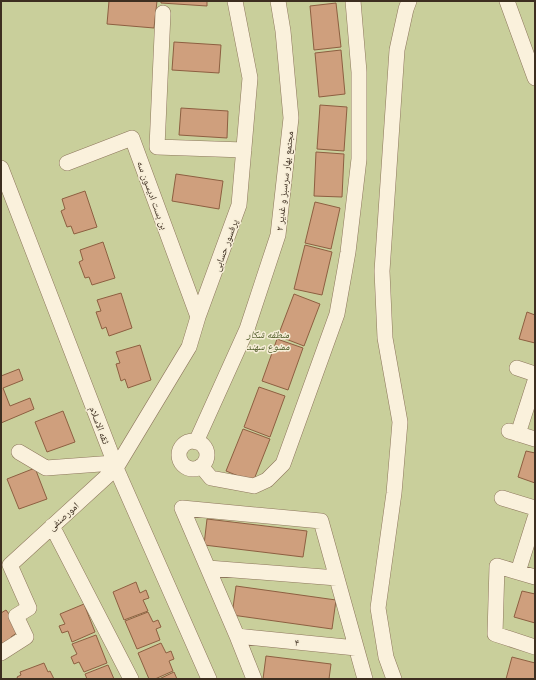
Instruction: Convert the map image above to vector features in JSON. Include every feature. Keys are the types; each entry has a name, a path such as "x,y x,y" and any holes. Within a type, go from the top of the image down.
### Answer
{"street":[{"name":"پرفسور حسابی","path":"115,465 188,347 240,205 250,78 235,1"},
{"name":"مجتمع بهار سرسبز و غدیر ۲","path":"196,442 247,329 278,235 291,118 283,31 278,1"},
{"path":"201,466 212,478 254,486 268,480 283,464 337,314 348,252 359,159 359,72 353,1"},
{"path":"394,679 386,657 378,608 394,493 400,422 385,338 382,271 397,50 409,1"},
{"path":"506,1 535,78"},
{"path":"163,12 157,147 244,150"},
{"name":"بن بست ادیسون سه","path":"67,163 132,138 198,317"},
{"name":"ثقه الاسلام","path":"1,168 115,465 209,679"},
{"path":"517,368 535,374"},
{"path":"535,381 514,432 535,439"},
{"path":"192,441 201,443 207,455 201,466 197,468 188,468 182,462 179,453 184,445 192,441"},
{"path":"19,452 46,468 115,465"},
{"name":"امورصنفی","path":"1,653 26,637 16,616 29,608 10,564 115,465"},
{"path":"502,498 535,508"},
{"path":"254,679 182,508 322,521 365,679"},
{"path":"518,572 535,518"},
{"path":"52,526 131,679"},
{"path":"535,577 497,566 495,634 535,647"},
{"path":"208,568 337,578"},
{"name":"۴","path":"237,636 356,648"}],"green space":[{"name":"منطقه شکار ممنوع سهند","path":"1,1 535,1 535,679 1,679"}],"building":[{"path":"109,1 157,1 154,28 107,24"},
{"path":"161,1 207,1 207,6 161,3"},
{"path":"336,3 341,47 314,50 310,6"},
{"path":"174,42 221,45 219,73 172,70"},
{"path":"341,50 345,94 319,97 315,53"},
{"path":"320,105 347,107 344,151 317,149"},
{"path":"181,108 228,111 227,138 179,135"},
{"path":"316,152 344,154 342,197 314,196"},
{"path":"176,174 223,181 219,209 172,201"},
{"path":"85,191 97,227 74,234 71,226 67,227 61,211 65,209 62,199"},
{"path":"315,202 340,208 331,249 305,243"},
{"path":"103,242 115,278 92,285 89,277 85,278 79,262 83,260 80,250"},
{"path":"305,245 332,252 322,295 294,289"},
{"path":"121,293 132,328 109,336 106,327 102,329 96,312 101,311 97,300"},
{"path":"294,294 320,304 304,346 278,336"},
{"path":"527,312 535,315 535,343 519,339"},
{"path":"277,339 303,348 288,390 262,381"},
{"path":"140,345 151,380 128,388 125,379 121,381 116,364 120,363 116,352"},
{"path":"19,369 23,380 3,388 10,406 30,398 34,409 1,423 1,376"},
{"path":"259,387 285,396 270,437 244,427"},
{"path":"63,411 75,442 47,452 35,422"},
{"path":"243,429 270,439 253,482 226,471"},
{"path":"526,451 535,453 535,483 518,477"},
{"path":"35,468 47,499 19,509 7,479"},
{"path":"207,519 307,531 303,557 204,545"},
{"path":"136,582 140,593 146,590 149,598 143,600 148,611 124,620 113,592"},
{"path":"236,586 336,600 332,629 232,615"},
{"path":"522,591 535,594 535,623 514,617"},
{"path":"84,604 95,632 72,642 68,631 62,633 59,626 65,624 60,614"},
{"path":"6,610 21,630 11,637 15,642 8,647 5,642 1,644 1,613"},
{"path":"148,612 153,622 158,620 161,627 156,629 160,640 137,649 125,621"},
{"path":"96,635 107,663 84,672 79,662 74,664 71,657 77,654 72,644"},
{"path":"161,643 166,653 171,651 174,659 169,661 173,671 155,679 149,679 138,653"},
{"path":"266,656 331,664 329,679 263,679"},
{"path":"512,657 535,663 535,679 506,679"},
{"path":"44,663 48,672 50,671 54,679 18,679 17,677 21,675 20,672"},
{"path":"108,665 114,679 87,679 85,674"},
{"path":"174,672 177,679 159,679"}]}
